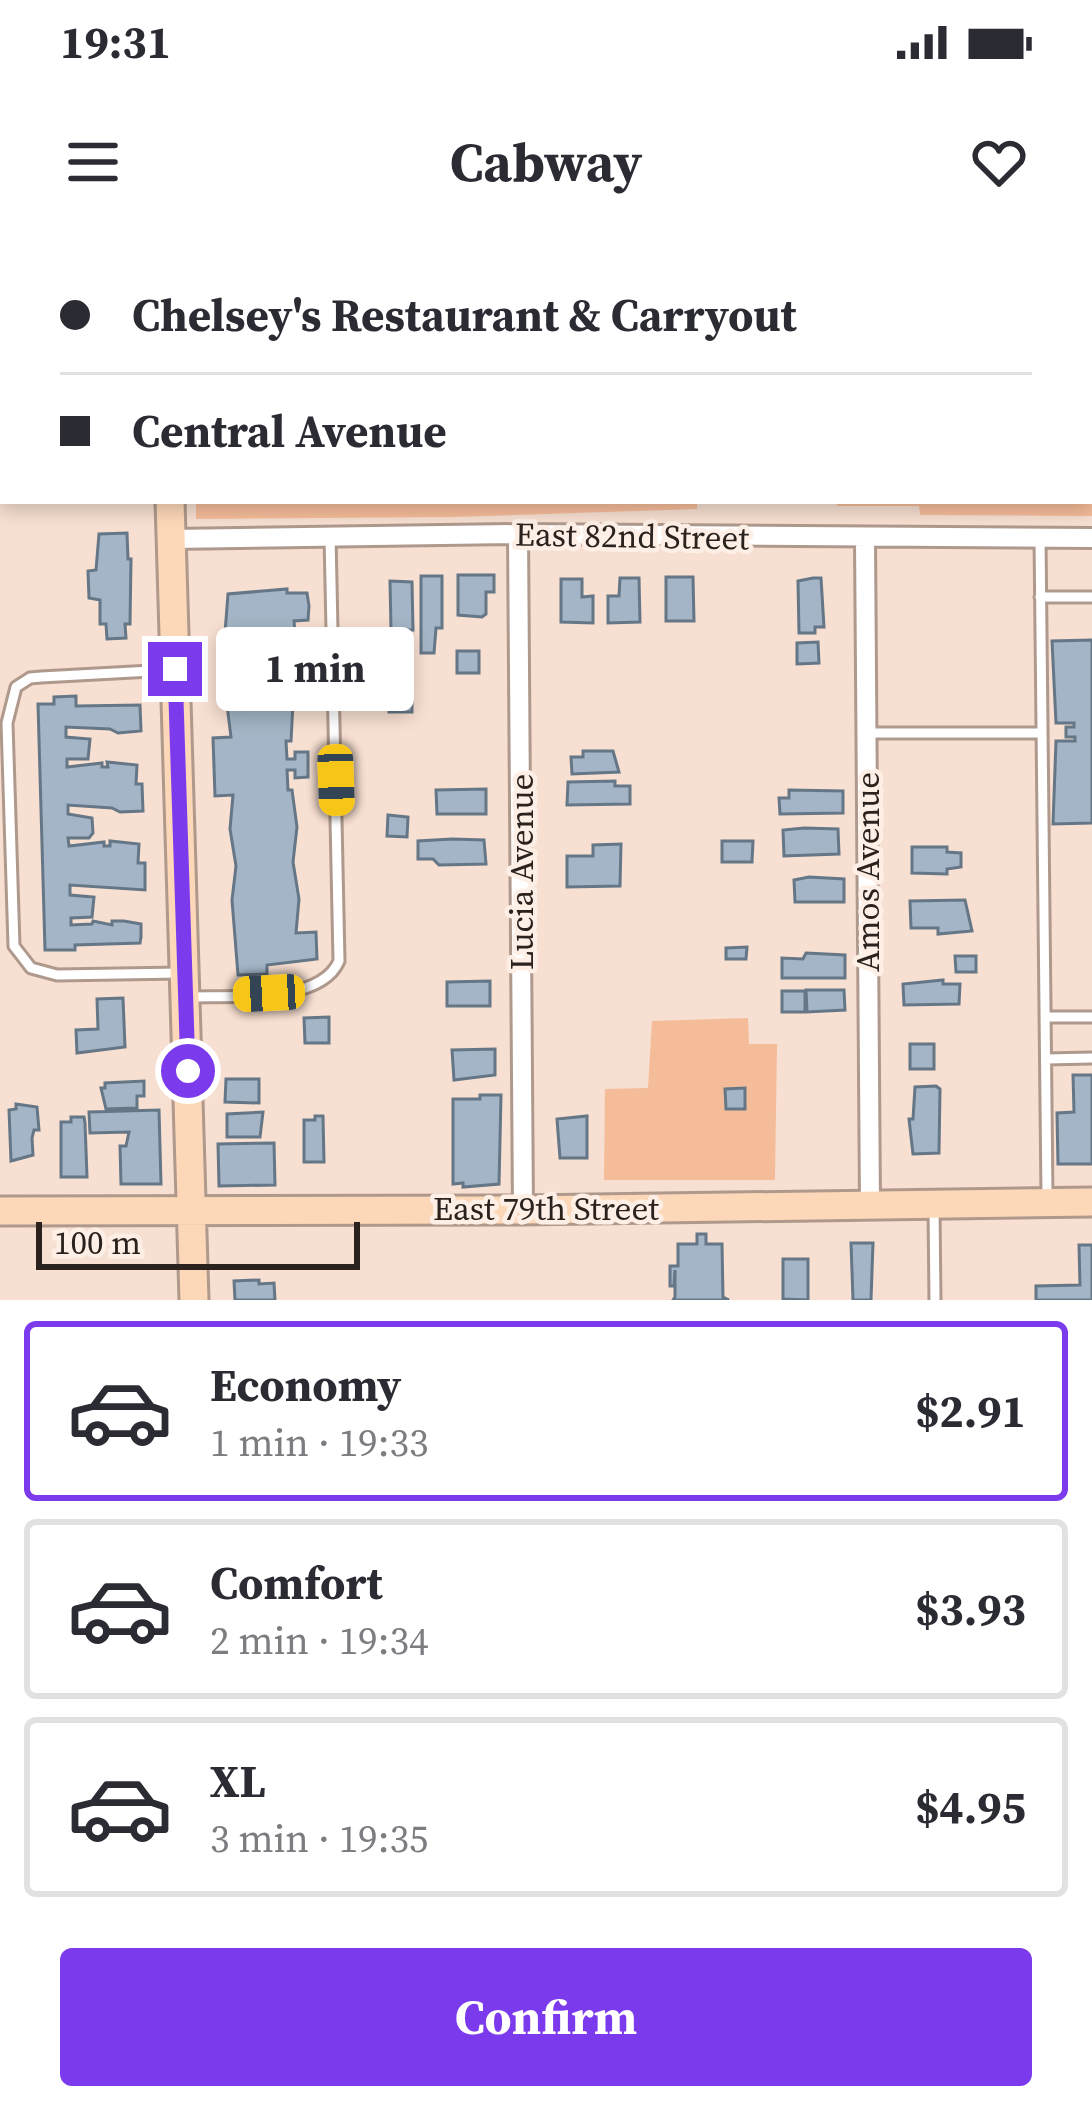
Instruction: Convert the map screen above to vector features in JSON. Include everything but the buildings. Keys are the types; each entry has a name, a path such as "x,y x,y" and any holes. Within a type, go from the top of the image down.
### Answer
{"main road":[{"path":"170,504 194,1300"},
{"name":"East 79th Street","path":"0,1211 1092,1202"}],"street":[{"name":"East 82nd Street","path":"171,539 518,534 1092,538"},
{"name":"Lucia Avenue","path":"518,534 523,1210"},
{"name":"Amos Avenue","path":"865,539 870,1205"}],"lane":[{"path":"175,669 41,677 16,688 7,723 14,946 31,968 57,976 295,992 326,980 339,961 330,536"},
{"path":"1040,538 1048,1202"},
{"path":"1040,597 1092,597"},
{"path":"866,733 1041,733"},
{"path":"1046,1017 1092,1017"},
{"path":"1046,1059 1092,1058"},
{"path":"934,1204 935,1300"}],"shaded area":[{"path":"196,504 697,504 697,509 453,517 196,519"},
{"path":"1092,504 1092,516 920,515 919,506 837,506"},
{"path":"748,1018 749,1044 777,1044 775,1180 604,1180 605,1089 648,1088 652,1021"}],"route":[{"path":"175,669 188,1071"}]}
